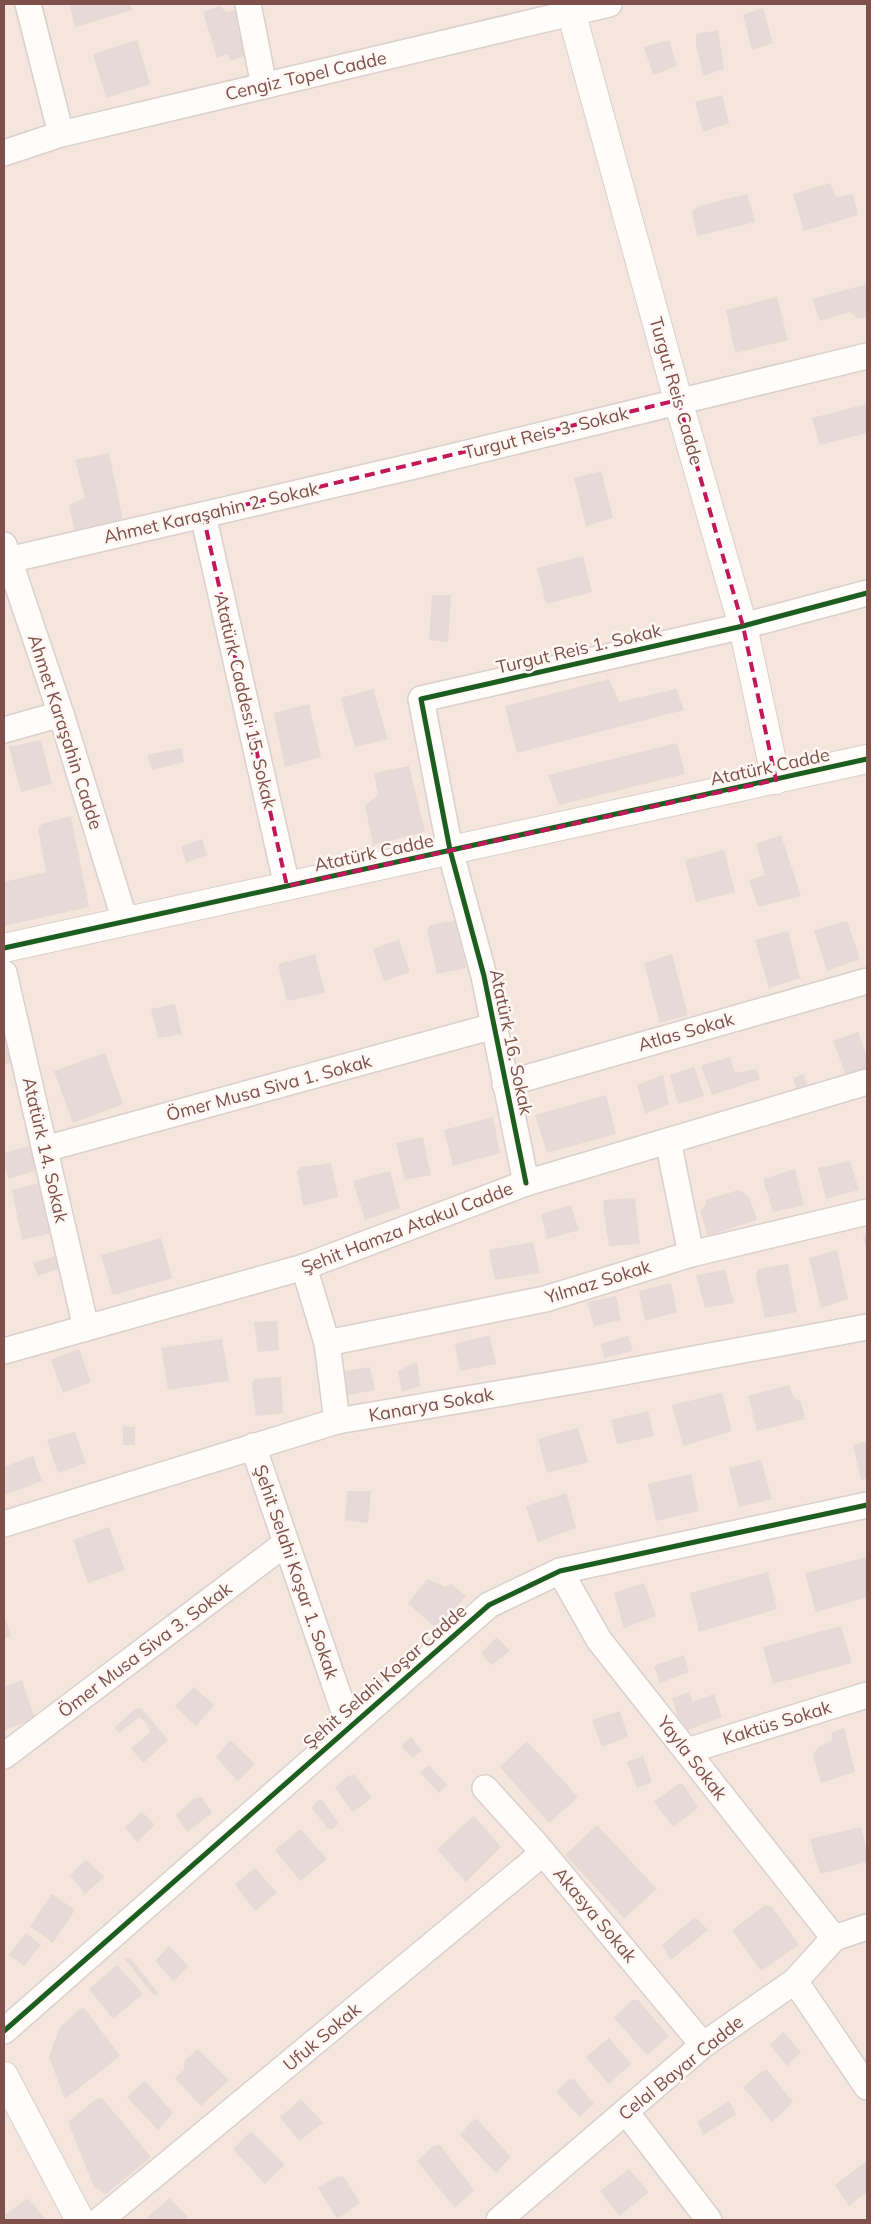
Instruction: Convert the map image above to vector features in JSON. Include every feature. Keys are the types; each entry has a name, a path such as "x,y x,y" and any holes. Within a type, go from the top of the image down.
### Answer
{"main road":[{"name":"Turgut Reis Cadde","path":"570,8 678,400 743,626 776,780"},
{"name":"Atatürk Cadde","path":"4,948 867,759"},
{"path":"4,2076 80,2220"}],"street":[{"path":"28,4 61,134"},
{"path":"248,4 264,86"},
{"name":"Cengiz Topel Cadde","path":"4,153 61,134 264,86 570,8 609,4"},
{"name":"Turgut Reis 3. Sokak","path":"414,466 678,400 867,356"},
{"name":"Ahmet Karaşahin 2. Sokak","path":"6,555 203,515 414,466"},
{"name":"Atatürk Caddesi 15. Sokak","path":"203,515 287,886"},
{"name":"Ahmet Karaşahin Cadde","path":"6,555 61,714 125,921"},
{"name":"Turgut Reis 1. Sokak","path":"421,699 743,626 867,593"},
{"name":"Atatürk 16. Sokak","path":"421,699 450,850 484,976 526,1183"},
{"path":"4,730 61,714"},
{"name":"Atatürk 14. Sokak","path":"4,972 86,1328"},
{"name":"Atlas Sokak","path":"505,1084 867,981"},
{"name":"Ömer Musa Siva 1. Sokak","path":"45,1150 494,1026"},
{"name":"Şehit Hamza Atakul Cadde","path":"4,1351 304,1268 526,1183 867,1082"},
{"path":"668,1141 691,1254"},
{"name":"Yılmaz Sokak","path":"326,1343 545,1299 691,1254 867,1212"},
{"path":"304,1268 326,1343 337,1421"},
{"name":"Kanarya Sokak","path":"4,1524 337,1421 597,1377 867,1328"},
{"name":"Şehit Selahi Koşar 1. Sokak","path":"252,1446 349,1726"},
{"name":"Şehit Selahi Koşar Cadde","path":"4,2031 489,1605 560,1571 867,1505"},
{"name":"Ömer Musa Siva 3. Sokak","path":"4,1756 286,1543"},
{"name":"Yayla Sokak","path":"560,1571 599,1640 834,1938"},
{"name":"Kaktüs Sokak","path":"687,1751 867,1695"},
{"name":"Akasya Sokak","path":"485,1788 543,1853 703,2045"},
{"name":"Ufuk Sokak","path":"100,2220 543,1853"},
{"name":"Celal Bayar Cadde","path":"499,2220 703,2045 794,1981 834,1938 867,1926"},
{"path":"794,1981 867,2087"},
{"path":"626,2112 709,2220"}],"highlighted area":[{"path":"678,400 743,626 776,780 287,886 203,515"}],"shaded area":[{"path":"4,4 867,4 867,2220 4,2220"}],"building":[{"path":"130,4 132,10 75,27 70,5"},
{"path":"220,6 226,12 239,9 247,55 230,61 228,54 217,58 203,12"},
{"path":"763,8 773,43 752,50 743,15"},
{"path":"718,30 724,69 703,76 696,44 696,34"},
{"path":"137,40 150,84 106,98 93,54"},
{"path":"669,40 677,66 653,75 644,47"},
{"path":"722,95 729,123 703,132 695,102"},
{"path":"830,183 836,197 853,194 858,215 804,231 793,194"},
{"path":"747,194 755,222 697,236 692,211 699,206"},
{"path":"867,284 867,317 858,319 850,312 820,321 812,299"},
{"path":"777,297 788,340 735,353 726,310"},
{"path":"867,404 867,433 820,445 812,418"},
{"path":"109,453 123,521 75,531 69,505 85,498 75,460"},
{"path":"601,471 613,518 586,526 574,478"},
{"path":"583,556 592,592 546,604 537,568"},
{"path":"432,595 451,595 448,642 429,640"},
{"path":"609,679 619,702 676,689 684,710 517,753 505,706"},
{"path":"373,689 388,739 355,747 341,698"},
{"path":"309,704 321,757 285,767 274,713"},
{"path":"41,740 52,784 21,792 9,747"},
{"path":"677,743 685,774 559,805 548,775"},
{"path":"182,748 184,762 152,770 147,755"},
{"path":"409,766 425,832 373,845 365,805 378,795 374,773"},
{"path":"71,816 89,907 4,926 4,882 46,872 38,829 42,824"},
{"path":"781,835 801,896 758,907 749,880 765,875 756,844"},
{"path":"202,839 207,855 186,863 181,846"},
{"path":"724,850 735,892 696,902 685,860"},
{"path":"457,920 466,968 437,974 427,930 430,925"},
{"path":"847,921 860,959 827,971 814,930"},
{"path":"788,931 800,978 769,988 755,940"},
{"path":"399,940 410,972 384,981 373,949"},
{"path":"315,954 325,993 287,1001 278,964"},
{"path":"672,954 688,1015 660,1023 644,963"},
{"path":"175,1004 182,1034 158,1038 151,1009"},
{"path":"4,1009 22,1059 4,1065"},
{"path":"858,1032 867,1056 867,1071 847,1078 833,1041"},
{"path":"105,1053 123,1104 73,1123 54,1071"},
{"path":"730,1057 735,1073 756,1069 760,1079 712,1095 701,1066"},
{"path":"694,1067 704,1096 678,1104 670,1075"},
{"path":"804,1074 807,1085 796,1089 793,1078"},
{"path":"663,1075 669,1104 645,1114 637,1085"},
{"path":"606,1095 616,1134 547,1153 535,1115"},
{"path":"493,1117 500,1153 453,1166 444,1130"},
{"path":"423,1137 431,1175 405,1180 396,1143"},
{"path":"39,1143 46,1167 9,1179 4,1165 4,1153"},
{"path":"850,1161 859,1190 826,1199 818,1168"},
{"path":"331,1163 338,1197 303,1206 297,1172 301,1167"},
{"path":"795,1169 804,1205 773,1212 763,1179"},
{"path":"390,1171 400,1208 365,1220 353,1181"},
{"path":"46,1181 56,1232 22,1240 12,1190"},
{"path":"739,1190 749,1197 757,1220 708,1236 700,1211 706,1204 705,1200"},
{"path":"635,1198 640,1244 609,1246 603,1208 604,1200"},
{"path":"571,1205 579,1230 547,1239 541,1214"},
{"path":"867,1235 867,1251 863,1237"},
{"path":"161,1238 172,1278 113,1295 101,1255"},
{"path":"533,1242 540,1273 495,1280 489,1250"},
{"path":"837,1250 848,1299 821,1308 809,1258"},
{"path":"62,1254 66,1266 38,1276 33,1263"},
{"path":"788,1264 797,1312 765,1318 756,1276 758,1269"},
{"path":"725,1270 734,1303 705,1308 696,1275"},
{"path":"671,1283 677,1312 645,1321 639,1291"},
{"path":"616,1296 621,1320 594,1326 587,1302"},
{"path":"277,1321 279,1350 258,1352 254,1322"},
{"path":"490,1335 496,1364 460,1371 455,1344"},
{"path":"628,1336 633,1351 604,1358 601,1344"},
{"path":"222,1339 229,1381 168,1390 161,1348"},
{"path":"79,1349 91,1382 63,1393 51,1360"},
{"path":"417,1362 420,1386 402,1392 398,1371"},
{"path":"370,1367 375,1390 344,1396 339,1372"},
{"path":"281,1377 283,1413 256,1416 252,1384 254,1379"},
{"path":"789,1385 794,1398 801,1402 805,1419 757,1431 748,1396"},
{"path":"722,1393 732,1431 683,1446 672,1405"},
{"path":"648,1411 654,1436 617,1444 611,1420"},
{"path":"123,1426 135,1427 135,1445 123,1445"},
{"path":"578,1428 588,1462 547,1473 538,1439"},
{"path":"75,1432 86,1463 58,1473 47,1440"},
{"path":"867,1441 867,1478 861,1480 853,1445"},
{"path":"33,1456 42,1481 5,1495 4,1467"},
{"path":"761,1460 772,1499 739,1507 729,1468"},
{"path":"691,1474 699,1511 656,1521 648,1484"},
{"path":"347,1491 371,1491 368,1523 345,1520"},
{"path":"566,1493 576,1528 538,1542 526,1506"},
{"path":"109,1527 125,1570 88,1583 73,1540"},
{"path":"867,1557 867,1597 816,1612 805,1573"},
{"path":"768,1572 777,1609 699,1632 690,1593"},
{"path":"428,1579 445,1587 451,1584 466,1596 437,1629 408,1603"},
{"path":"644,1583 656,1616 624,1628 614,1593"},
{"path":"4,1616 11,1636 4,1638"},
{"path":"841,1626 852,1663 773,1684 763,1647"},
{"path":"497,1637 510,1651 491,1665 481,1653"},
{"path":"684,1655 689,1672 660,1683 654,1666"},
{"path":"22,1680 35,1719 4,1730 4,1687"},
{"path":"194,1687 214,1705 196,1726 175,1706"},
{"path":"689,1692 693,1702 714,1694 722,1717 683,1732 672,1698"},
{"path":"141,1708 168,1740 143,1763 131,1748 150,1733 147,1723 139,1717 119,1733 114,1728 135,1709"},
{"path":"620,1711 628,1737 602,1747 592,1720"},
{"path":"844,1728 855,1772 821,1783 813,1754 820,1746 833,1740 831,1733"},
{"path":"411,1737 422,1751 412,1758 401,1746"},
{"path":"230,1740 255,1764 238,1781 216,1757"},
{"path":"527,1741 578,1797 549,1823 500,1767"},
{"path":"643,1756 652,1782 637,1788 627,1762"},
{"path":"429,1765 447,1785 439,1793 420,1773"},
{"path":"355,1775 372,1798 353,1812 335,1788 348,1776"},
{"path":"678,1784 683,1784 698,1808 673,1827 654,1802"},
{"path":"202,1797 212,1813 187,1832 176,1815 195,1798"},
{"path":"318,1800 322,1800 339,1823 333,1829 328,1829 312,1808"},
{"path":"142,1812 155,1825 137,1842 125,1827"},
{"path":"474,1816 501,1847 466,1882 437,1849"},
{"path":"597,1825 657,1889 624,1918 565,1855"},
{"path":"861,1827 867,1851 867,1862 820,1874 810,1839"},
{"path":"300,1829 327,1859 300,1881 275,1850"},
{"path":"86,1860 104,1877 85,1894 70,1875"},
{"path":"255,1868 277,1893 255,1911 235,1884"},
{"path":"52,1894 75,1910 53,1943 30,1926"},
{"path":"765,1905 772,1907 799,1945 761,1971 732,1930"},
{"path":"695,1917 708,1930 671,1960 662,1945"},
{"path":"26,1933 41,1945 24,1966 9,1955"},
{"path":"169,1946 188,1966 174,1981 155,1961"},
{"path":"130,1958 159,1994 153,1995 125,1959"},
{"path":"117,1965 143,1994 113,2019 89,1989"},
{"path":"632,2000 638,2000 669,2036 647,2055 614,2018"},
{"path":"84,2008 120,2056 65,2099 49,2057 60,2027 80,2009"},
{"path":"783,2032 801,2052 787,2066 770,2045"},
{"path":"609,2038 631,2064 609,2084 586,2057"},
{"path":"198,2049 229,2080 201,2106 175,2078 184,2070 185,2060"},
{"path":"767,2070 793,2102 772,2122 743,2087 762,2071"},
{"path":"574,2079 594,2104 580,2117 556,2092 568,2080"},
{"path":"145,2081 173,2113 158,2130 127,2097"},
{"path":"102,2098 151,2157 106,2194 94,2187 68,2122 96,2099"},
{"path":"301,2099 323,2123 299,2141 280,2117"},
{"path":"729,2101 736,2114 704,2135 697,2122"},
{"path":"477,2119 511,2157 496,2173 460,2135 473,2120"},
{"path":"251,2131 285,2165 265,2184 233,2149"},
{"path":"440,2145 474,2190 455,2208 417,2161 433,2146"},
{"path":"865,2162 867,2163 867,2192 849,2206 835,2185"},
{"path":"629,2169 649,2192 619,2216 600,2191"},
{"path":"343,2176 360,2203 337,2219 318,2188 336,2177"},
{"path":"169,2198 188,2217 185,2220 148,2220 148,2217"},
{"path":"29,2199 46,2220 4,2220 4,2215"}],"cycle path":[{"path":"526,1183 484,976 450,850 421,699 743,626 867,593"},
{"path":"4,948 867,759"},
{"path":"4,2031 489,1605 560,1571 867,1505"}]}
